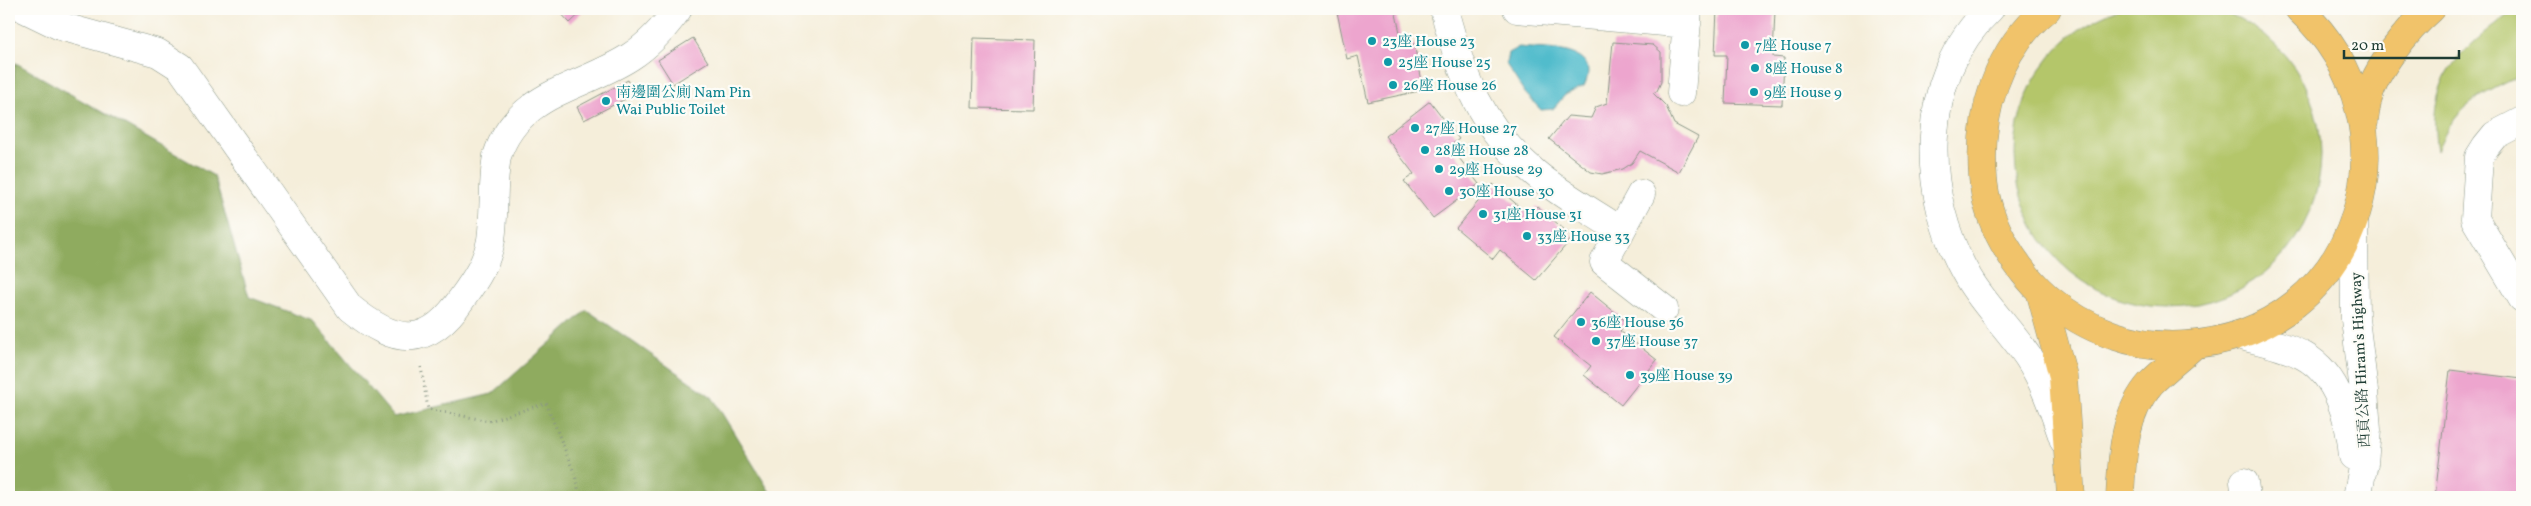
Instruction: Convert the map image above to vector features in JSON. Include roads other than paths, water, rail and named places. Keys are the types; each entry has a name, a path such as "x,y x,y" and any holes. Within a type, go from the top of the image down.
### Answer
{"main road":[{"path":"2047,9 2020,37 2003,63 1991,91 1983,121 1981,152 1983,183 1991,213 2003,241 2020,268 2040,291 2078,320 2123,339 2171,346 2195,344 2238,335 2260,326 2300,299 2332,264 2354,221 2365,174 2364,126 2368,98 2378,75 2400,43 2431,9"},
{"path":"2300,9 2320,29 2340,58 2358,100 2364,126"},
{"path":"2040,291 2062,376 2071,497"},
{"path":"2120,497 2126,431 2136,405 2151,384 2195,344"}],"street":[{"path":"26,9 60,26 158,54 180,67 345,303 373,326 400,335 416,336 429,333 450,316 482,270 491,239 497,156 501,144 514,123 524,112 546,97 618,64 642,49 678,9"},
{"path":"1444,9 1464,76 1477,104 1494,129 1514,153 1536,174 1621,231"},
{"path":"1517,9 1687,16 1681,93"},
{"path":"1990,9 1978,20 1961,44 1952,61 1941,93 1934,140 1936,191 1943,222 1968,278 1987,306 2015,338 2042,379 2069,454"},
{"path":"2522,122 2495,135 2480,157 2475,219 2522,298"},
{"path":"1641,194 1604,262 1664,309"},
{"name":"西貢公路 Hiram's Highway","path":"2354,221 2354,319 2364,391 2366,430 2364,463 2357,497"},
{"name":"西貢公路 Hiram's Highway","path":"2238,335 2285,348 2305,357 2321,370 2332,384 2347,420 2352,443 2357,497"}],"water":[{"path":"1519,47 1555,50 1579,56 1586,63 1588,73 1584,86 1565,95 1553,109 1541,110 1525,93 1506,64 1508,53"}],"place":[{"name":"23座 House 23","path":"1372,41"},
{"name":"7座 House 7","path":"1745,45"},
{"name":"25座 House 25","path":"1388,62"},
{"name":"8座 House 8","path":"1755,68"},
{"name":"26座 House 26","path":"1393,85"},
{"name":"9座 House 9","path":"1754,92"},
{"name":"南邊圍公廁 Nam Pin Wai Public Toilet","path":"606,101"},
{"name":"27座 House 27","path":"1415,128"},
{"name":"28座 House 28","path":"1425,150"},
{"name":"29座 House 29","path":"1439,169"},
{"name":"30座 House 30","path":"1449,191"},
{"name":"31座 House 31","path":"1483,214"},
{"name":"33座 House 33","path":"1527,236"},
{"name":"36座 House 36","path":"1581,322"},
{"name":"37座 House 37","path":"1596,341"},
{"name":"39座 House 39","path":"1630,375"}]}
